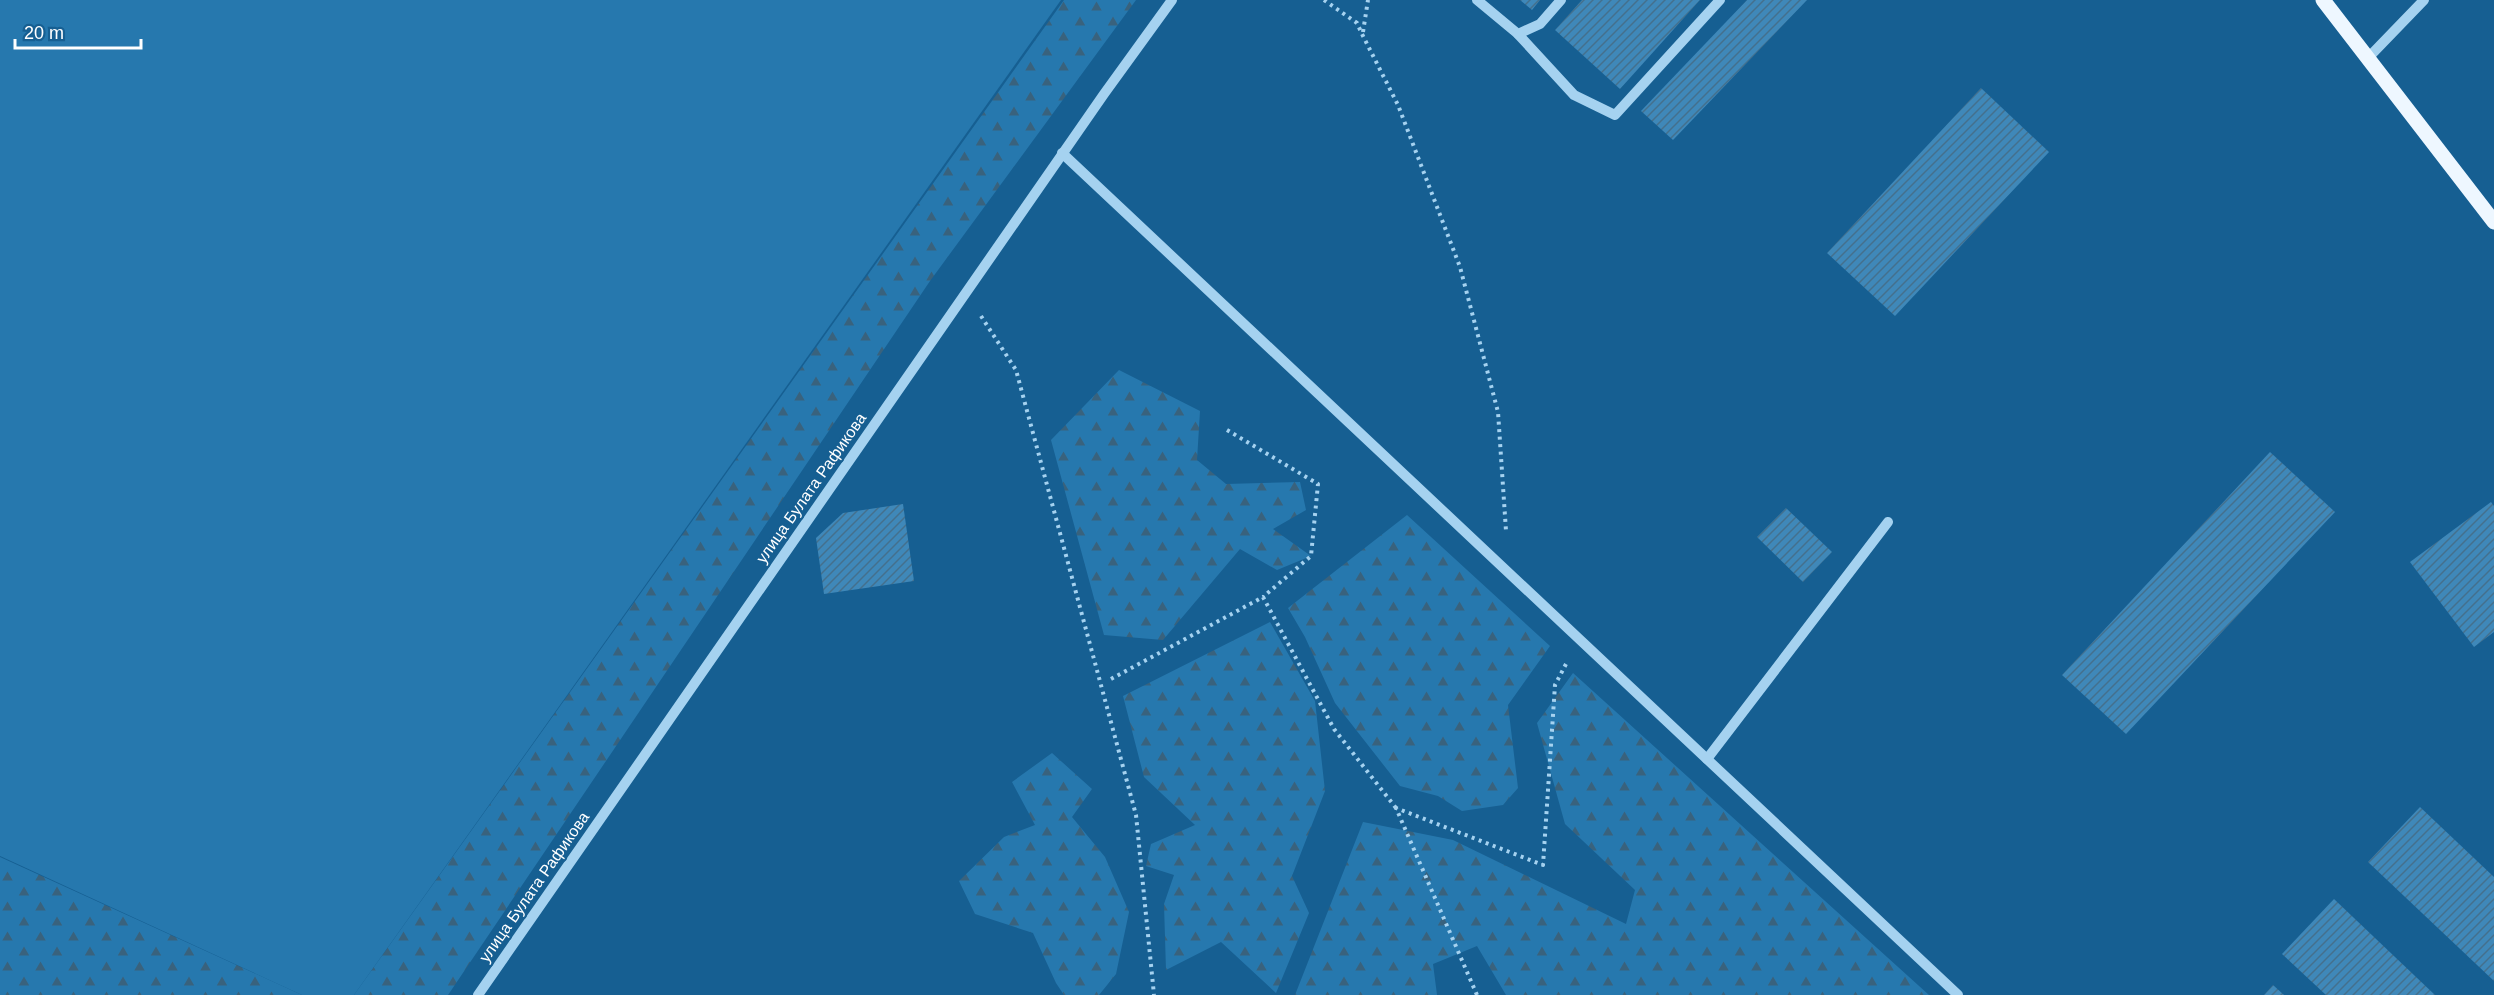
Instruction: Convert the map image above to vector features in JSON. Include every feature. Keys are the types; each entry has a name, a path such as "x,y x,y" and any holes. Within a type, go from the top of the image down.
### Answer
{"main road":[{"path":"2323,0 2494,222"}],"street":[{"name":"улица Булата Рафикова","path":"477,995 1062,153 1172,0"},
{"path":"1477,0 1518,34 1574,94 1615,115 1720,0"},
{"path":"1518,34 1540,24 1561,0"},
{"path":"2368,58 2424,0"},
{"path":"1062,153 1958,995"},
{"path":"1707,759 1888,522"}],"path":[{"path":"1324,0 1357,23 1398,105 1460,267 1498,412 1509,573"},
{"path":"1362,34 1368,0"},
{"path":"965,293 1016,370 1020,381 1136,815 1154,995"},
{"path":"1111,679 1263,597 1311,556 1318,484 1227,430"},
{"path":"1263,597 1334,729 1396,808 1477,995"},
{"path":"1396,808 1543,865 1555,685 1579,639"}],"green space":[{"path":"0,0 1061,0 354,995 302,995 0,856"},
{"path":"1064,0 1136,0 930,281 448,995 354,995"},
{"path":"1119,370 1200,411 1197,460 1226,484 1300,482 1306,510 1273,529 1311,556 1277,570 1240,549 1163,640 1104,635 1051,440"},
{"path":"1407,515 1550,646 1508,705 1518,788 1503,805 1462,811 1438,796 1400,786 1335,703 1305,637 1288,608"},
{"path":"1270,622 1315,701 1325,791 1292,876 1309,913 1276,993 1221,942 1166,970 1164,904 1174,875 1146,866 1151,844 1195,825 1144,777 1123,696"},
{"path":"1573,673 1929,995 1506,995 1477,946 1433,964 1437,995 1295,995 1363,822 1453,840 1626,924 1635,890 1565,824 1537,723"},
{"path":"1052,753 1092,789 1072,817 1105,857 1129,912 1116,974 1099,995 1064,995 1033,933 975,914 959,881 1004,837 1035,825 1012,782"},
{"path":"0,857 302,995 0,995"}],"building":[{"path":"1520,0 1540,0 1532,10"},
{"path":"1582,0 1700,0 1620,89 1555,30"},
{"path":"1747,0 1807,0 1673,140 1641,111"},
{"path":"1981,88 2049,152 1895,316 1827,253"},
{"path":"2270,452 2335,512 2126,734 2062,675"},
{"path":"2491,502 2494,506 2494,632 2474,647 2410,562"},
{"path":"903,504 914,581 824,594 816,538 843,513"},
{"path":"1786,508 1832,552 1803,582 1757,537"},
{"path":"2420,807 2494,877 2494,981 2368,862"},
{"path":"2334,899 2435,995 2326,995 2282,954"},
{"path":"2273,985 2284,995 2264,995"}]}
